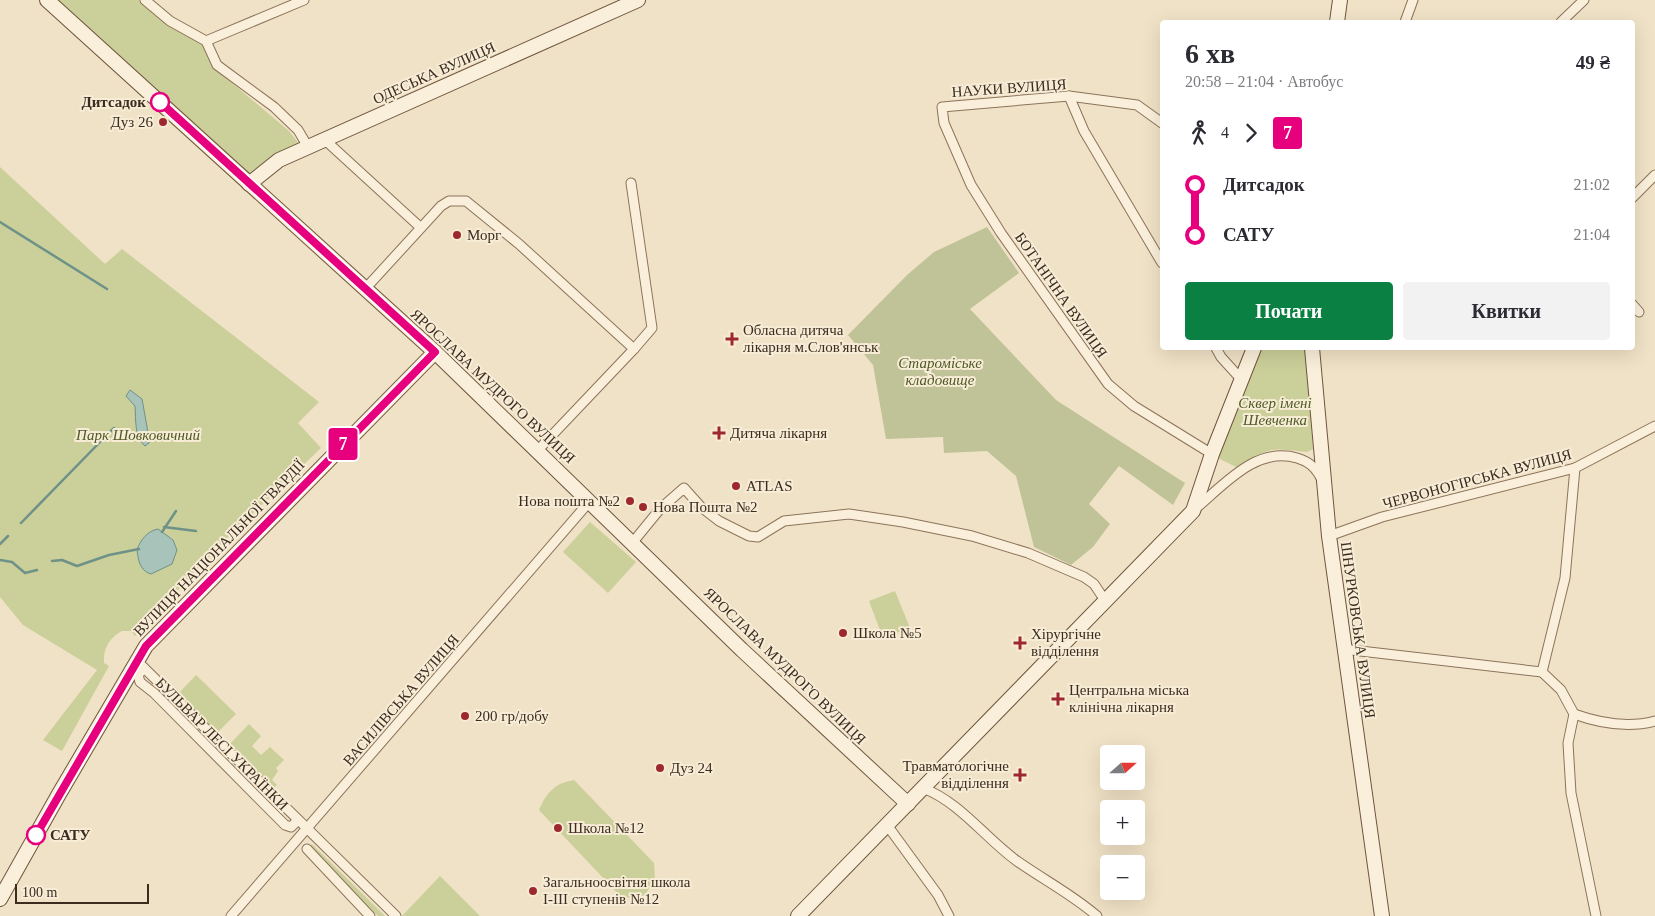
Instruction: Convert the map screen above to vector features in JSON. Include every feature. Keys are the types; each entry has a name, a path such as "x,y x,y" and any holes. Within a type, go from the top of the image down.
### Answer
{"street":[{"name":"ЯРОСЛАВА МУДРОГО ВУЛИЦЯ","path":"47,0 435,352 742,650 908,804"},
{"path":"145,0 170,21 206,41 217,65 274,107 298,130 308,148"},
{"path":"206,41 304,0"},
{"name":"ОДЕСЬКА ВУЛИЦЯ","path":"250,184 279,160 638,0"},
{"path":"1337,20 1340,0"},
{"path":"1406,20 1413,0"},
{"path":"1563,20 1584,0"},
{"path":"1069,96 1084,131 1160,260"},
{"name":"НАУКИ ВУЛИЦЯ","path":"942,107 1069,96 1137,105 1160,122"},
{"name":"БОТАНІЧНА ВУЛИЦЯ","path":"942,107 944,123 971,185 1001,233 1108,384 1134,406 1212,454"},
{"path":"325,140 420,227"},
{"path":"1635,195 1655,175"},
{"path":"538,450 652,328 630,183"},
{"path":"365,288 420,227 449,201 466,201 519,244 634,349"},
{"path":"1635,307 1640,312"},
{"path":"1217,350 1240,378"},
{"path":"1193,511 1240,378 1253,350"},
{"name":"ШНУРКОВСЬКА ВУЛИЦЯ","path":"1312,350 1329,536 1343,649 1382,916"},
{"name":"ВУЛИЦЯ НАЦІОНАЛЬНОЇ ГВАРДІЇ","path":"0,900 140,664 146,646 435,352"},
{"name":"ЧЕРВОНОГІРСЬКА ВУЛИЦЯ","path":"1329,536 1382,518 1575,468 1655,426"},
{"path":"798,916 1193,511 1253,462 1270,456 1287,456 1304,460 1315,468 1323,481"},
{"path":"1542,672 1564,578 1575,468"},
{"path":"632,542 660,509 684,488 701,507 719,521 749,536 758,537 784,521 849,514 972,536 1028,553 1084,577 1094,584 1106,602"},
{"name":"ВАСИЛІВСЬКА ВУЛИЦЯ","path":"231,916 590,501"},
{"path":"1343,649 1542,672 1561,690 1574,714 1568,743 1571,793 1596,916"},
{"name":"БУЛЬВАР ЛЕСІ УКРАЇНКИ","path":"298,820 289,828 141,684 138,674 140,664 396,916"},
{"path":"141,684 150,682 152,674"},
{"path":"1574,714 1602,722 1626,724 1655,722"},
{"path":"192,732 201,723"},
{"path":"229,768 237,760"},
{"path":"923,788 943,796 1016,860 1084,904 1097,916"},
{"path":"263,803 272,793"},
{"path":"887,825 938,895 949,916"},
{"path":"306,849 370,916"}],"green space":[{"path":"54,0 139,0 167,24 201,44 207,50 214,68 289,131 300,145 267,167 249,174"},
{"name":"Парк Шовковичний","path":"0,167 105,264 122,249 319,402 298,423 321,448 219,546 135,636 131,631 122,631 110,641 104,658 104,663 109,666 62,751 43,740 97,670 23,625 0,597"},
{"name":"Староміське кладовище","path":"987,227 1019,273 970,309 1056,400 1185,483 1173,505 1119,466 1089,504 1110,524 1093,547 1071,565 1034,547 1016,476 987,451 944,453 943,437 886,439 873,365 848,335 907,275 934,252"},
{"name":"Сквер імені Шевченка","path":"1260,350 1306,350 1313,449 1307,452 1270,450 1238,468 1216,457"},
{"path":"590,522 636,562 608,593 563,552"},
{"path":"895,591 910,628 883,638 869,601"},
{"path":"196,675 236,714 214,736 170,692 175,687 180,692"},
{"path":"249,724 261,736 252,746 261,755 270,747 284,760 276,768 278,771 272,780 277,785 270,792 226,748"},
{"path":"574,780 654,863 655,880 644,896 622,898 539,810 548,794 556,786"},
{"path":"312,844 385,916 378,916 308,848"},
{"path":"440,876 480,916 402,916"}],"water":[{"path":"130,390 142,399 149,438 149,443 145,446 137,433 135,406 126,396"},
{"path":"158,529 173,540 177,550 172,564 151,574 142,568 137,549 145,536"}],"waterway":[{"path":"0,222 107,289"},
{"path":"109,433 114,428"},
{"path":"21,523 102,440"},
{"path":"162,532 176,511"},
{"path":"164,527 196,531"},
{"path":"0,544 8,536"},
{"path":"52,561 62,560 77,566 109,555 139,549"},
{"path":"0,560 12,562 25,573 37,570"}],"bus line":[{"name":"7","path":"36,835 126,677 146,646 240,548 435,352 160,102"}],"place":[{"name":"Дитсадок","path":"160,102"},
{"name":"Дуз 26","path":"163,122"},
{"name":"Морг","path":"457,235"},
{"name":"Обласна дитяча лікарня м.Слов'янськ","path":"732,339"},
{"name":"Дитяча лікарня","path":"719,433"},
{"name":"ATLAS","path":"736,486"},
{"name":"Нова пошта №2","path":"630,501"},
{"name":"Нова Пошта №2","path":"643,507"},
{"name":"Школа №5","path":"843,633"},
{"name":"Хірургічне відділення","path":"1020,643"},
{"name":"Центральна міська клінічна лікарня","path":"1058,699"},
{"name":"200 гр/добу","path":"465,716"},
{"name":"Дуз 24","path":"660,768"},
{"name":"Травматологічне відділення","path":"1020,775"},
{"name":"Школа №12","path":"558,828"},
{"name":"САТУ","path":"36,835"},
{"name":"Загальноосвітня школа І-ІІІ ступенів №12","path":"533,891"}]}
